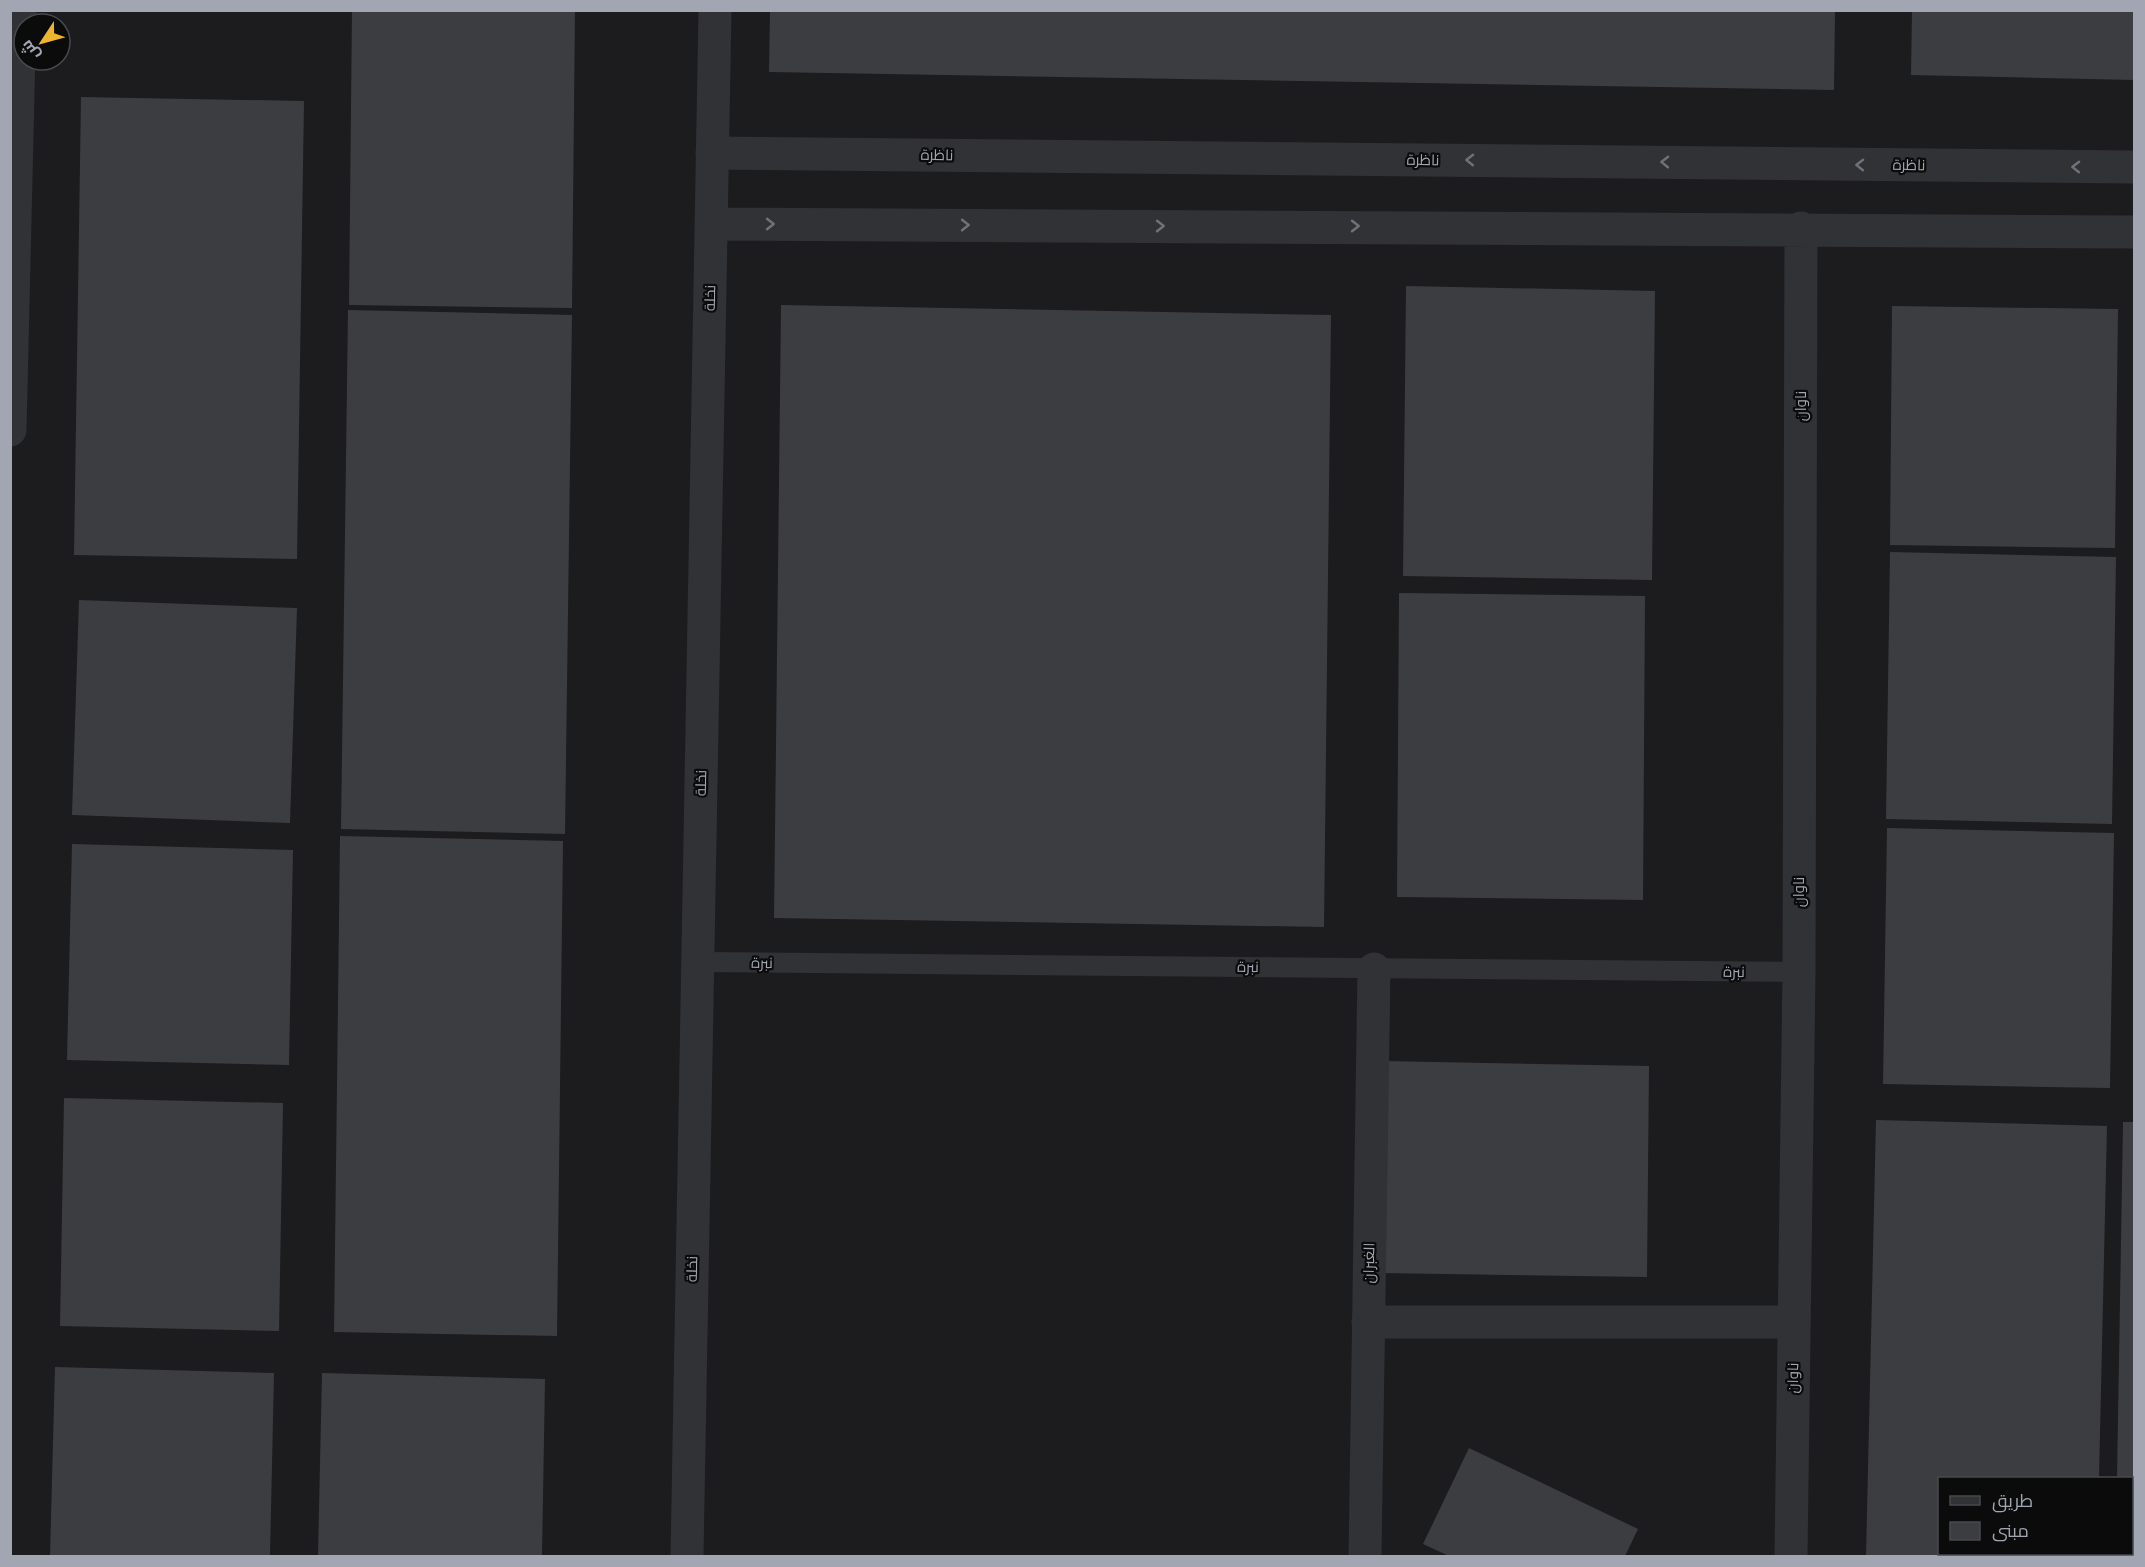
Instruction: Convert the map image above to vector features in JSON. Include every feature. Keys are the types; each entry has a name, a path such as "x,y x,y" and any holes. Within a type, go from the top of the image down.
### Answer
{"street":[{"path":"10,430 14,82 20,10"},
{"name":"نخلة","path":"687,1557 715,10"},
{"name":"ناظرة","path":"712,153 2134,167"},
{"path":"711,224 1801,228 2134,232"},
{"name":"ناوان","path":"1791,1557 1799,972 1801,228"},
{"name":"الغبران","path":"1365,1557 1374,969"},
{"path":"1368,1322 1794,1322"}],"lane":[{"name":"نبرة","path":"698,962 1799,972"}],"shaded area":[{"path":"11,11 2134,11 2134,1556 11,1556"}],"building":[{"path":"352,10 575,10 572,308 349,305"},
{"path":"770,10 1835,10 1834,90 769,72"},
{"path":"1912,10 2134,10 2134,80 1911,75"},
{"path":"81,97 304,101 297,559 74,555"},
{"path":"1406,286 1655,291 1652,580 1403,576"},
{"path":"781,305 1331,315 1324,927 774,918"},
{"path":"1892,306 2118,309 2115,548 1890,545"},
{"path":"348,310 572,315 565,834 341,829"},
{"path":"1890,552 2116,557 2112,824 1886,819"},
{"path":"1399,593 1645,596 1643,900 1397,897"},
{"path":"79,600 297,608 290,823 72,815"},
{"path":"1887,828 2114,833 2110,1088 1883,1084"},
{"path":"340,836 563,841 557,1336 334,1332"},
{"path":"72,844 293,850 289,1065 67,1060"},
{"path":"1382,1061 1649,1066 1647,1277 1379,1273"},
{"path":"64,1098 283,1103 279,1331 60,1326"},
{"path":"1876,1120 2107,1126 2099,1477 1938,1477 1938,1555 2097,1556 1866,1556"},
{"path":"2123,1122 2134,1122 2134,1556 2116,1556 2133,1555 2133,1477 2117,1477"},
{"path":"55,1367 274,1373 270,1556 50,1556"},
{"path":"322,1373 545,1379 542,1556 318,1556"},
{"path":"1469,1448 1638,1529 1625,1556 1449,1556 1423,1544"}]}
